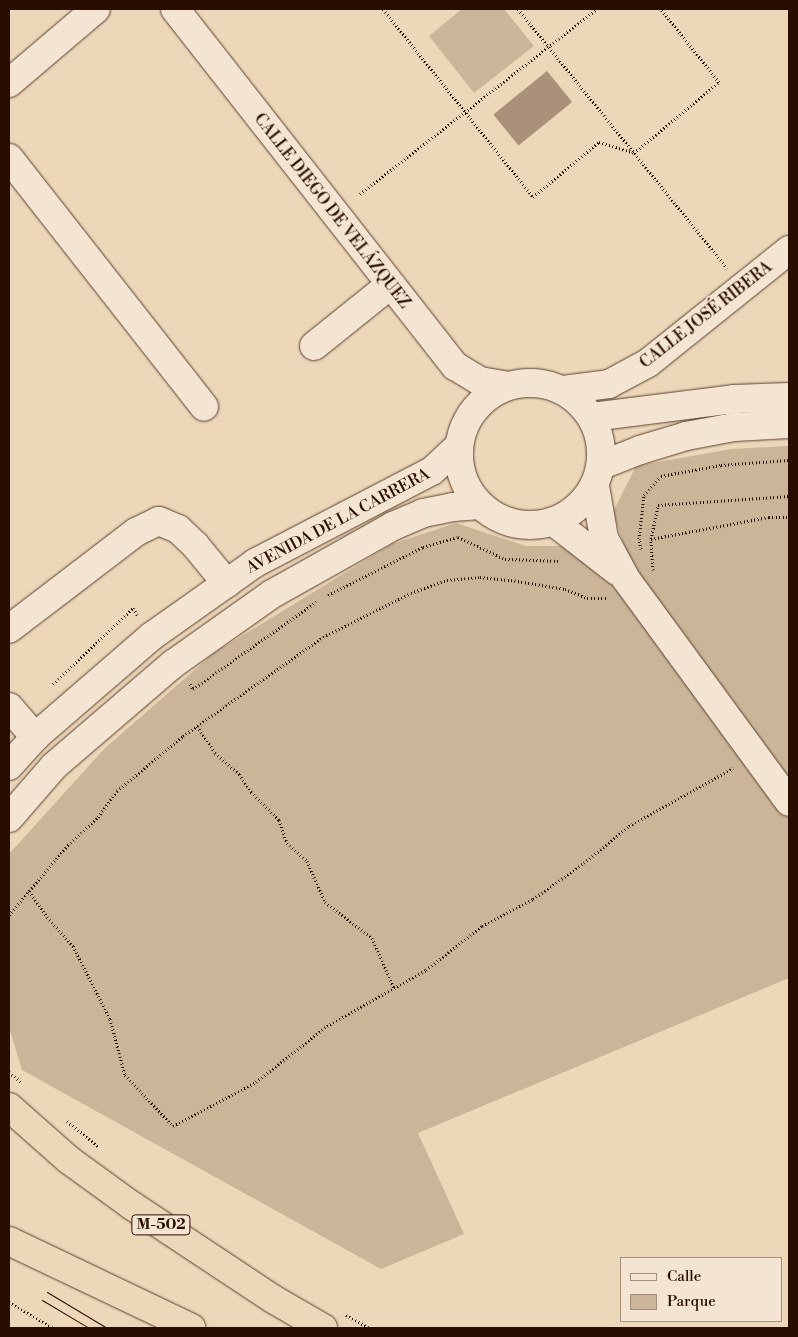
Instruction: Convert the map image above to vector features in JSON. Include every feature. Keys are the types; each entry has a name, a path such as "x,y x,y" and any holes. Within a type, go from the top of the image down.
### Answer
{"highway":[{"name":"M-502","path":"9,1107 70,1160 132,1205 273,1298 331,1320"},
{"path":"9,1241 28,1248 191,1328"}],"street":[{"path":"9,83 96,9"},
{"name":"CALLE DIEGO DE VELÁZQUEZ","path":"175,9 390,286 455,366 480,381 508,386"},
{"path":"9,158 204,407"},
{"name":"CALLE JOSÉ RIBERA","path":"563,390 609,384 648,363 789,250"},
{"path":"314,346 390,286"},
{"path":"789,424 734,427 686,436 640,450 598,476 575,510 554,522 533,526 515,524 494,516 480,505 467,488 460,470 459,446 462,432 473,411 487,397 508,386 546,384 563,390 581,403 592,417 601,440 598,476 604,538 631,585 752,754 789,802"},
{"path":"592,417 734,399 789,397"},
{"name":"AVENIDA DE LA CARRERA","path":"9,766 35,737 152,636 255,564 432,471 459,446"},
{"name":"AVENIDA DE LA CARRERA","path":"9,818 54,766 173,664 272,594 393,526 423,513 453,507 480,505"},
{"path":"9,628 136,532 159,521 178,529 195,545 226,584"},
{"path":"554,522 631,585"},
{"path":"9,707 35,737"}],"path":[{"path":"383,9 532,197 599,142 634,153"},
{"path":"518,9 730,272 744,286"},
{"path":"360,194 549,48 596,9"},
{"path":"634,153 719,82 661,9"},
{"path":"631,585 645,564 639,539 644,495 661,476 721,465 789,460"},
{"path":"9,915 68,844 98,817 117,791 197,726 323,638 411,593 447,580 480,577 511,580 565,589 587,598 612,598 654,573 651,539 658,505 789,496"},
{"path":"651,539 770,517 789,517"},
{"path":"173,664 193,689 319,600 423,547 458,536 505,559 563,561"},
{"path":"46,690 133,608 152,636"},
{"path":"197,726 215,753 239,774 251,792 279,820 287,843 307,861 325,902 372,938 394,988"},
{"path":"29,891 77,954 110,1019 125,1075 173,1126 256,1082 327,1026 426,970 482,926 533,899 584,863 629,826 734,767 752,754"},
{"path":"9,1072 24,1085"},
{"path":"62,1116 100,1148"},
{"path":"9,1302 54,1328"},
{"path":"331,1320 369,1328"}],"green space":[{"path":"462,9 504,9 534,46 474,93 429,36"},
{"path":"789,446 789,978 418,1133 464,1234 381,1269 22,1070 9,1027 9,854 105,748 214,653 392,544 456,523 526,546 561,546 609,582 636,568 625,548 613,512 636,466 731,449"}],"shaded area":[{"path":"547,71 572,102 519,146 493,114"}],"tram line":[{"path":"47,1292 107,1328"},
{"path":"42,1300 89,1328"}]}
